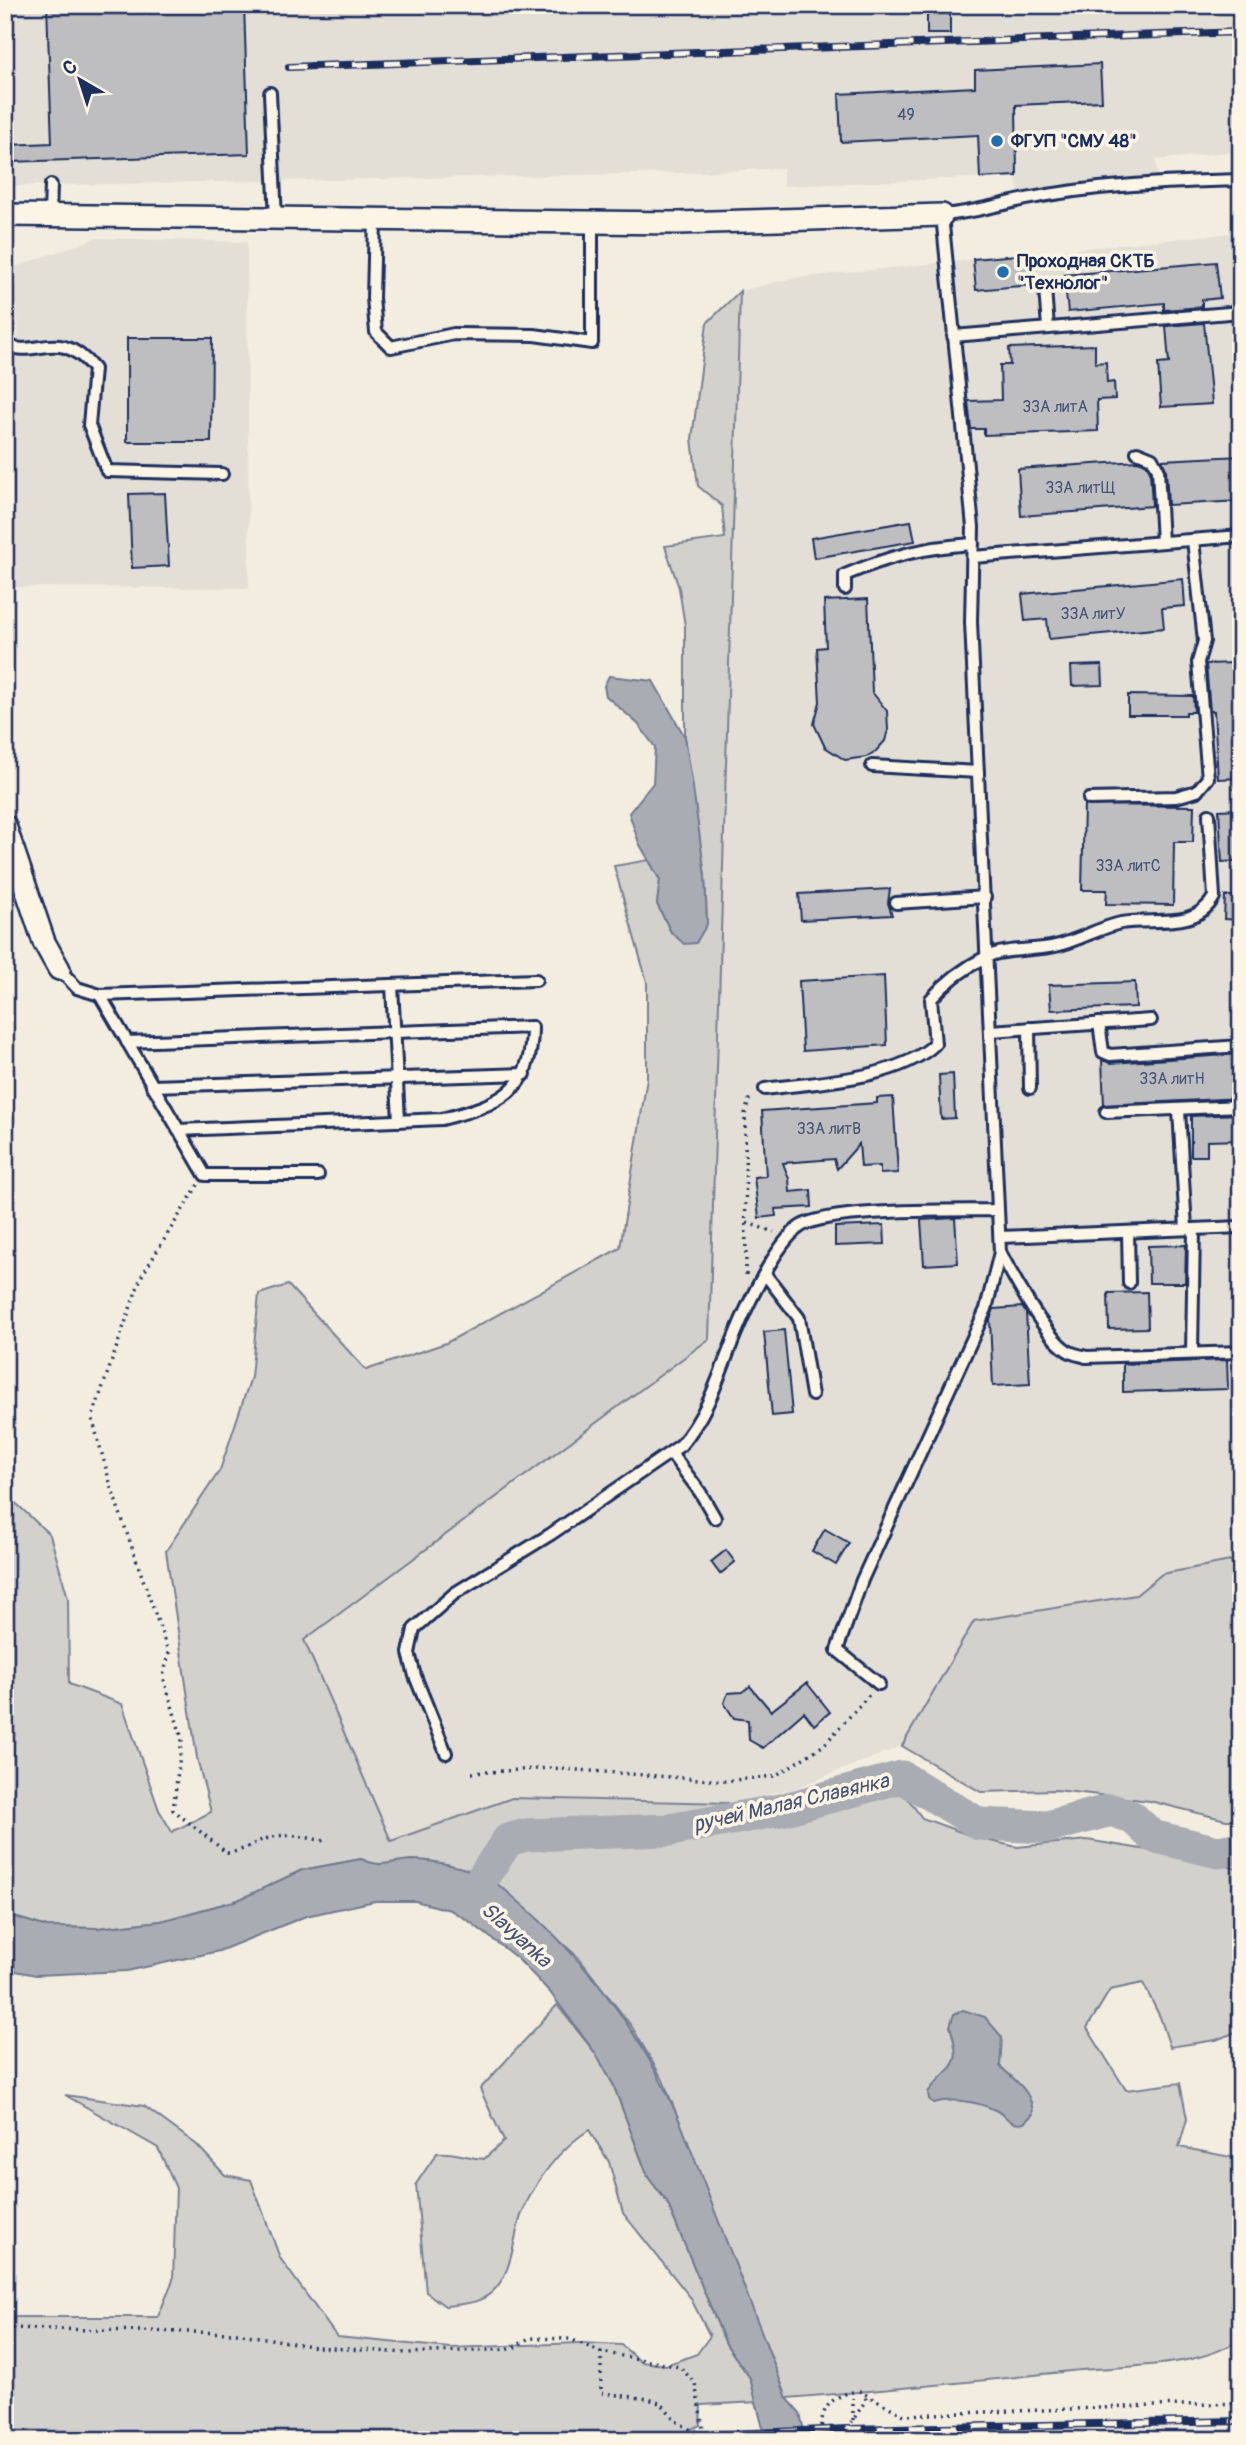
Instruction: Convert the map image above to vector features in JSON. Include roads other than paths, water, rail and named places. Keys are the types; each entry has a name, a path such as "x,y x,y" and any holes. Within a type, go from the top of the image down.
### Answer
{"street":[{"path":"5,215 592,222 850,219 942,215"},
{"path":"5,826 44,942 59,969"}],"lane":[{"path":"270,93 276,219"},
{"path":"879,1684 837,1650 862,1580 986,1309 1000,1252 971,622 973,544 942,215 969,213 1027,199 1101,190 1241,180"},
{"path":"50,214 51,185"},
{"path":"375,220 373,298 376,332 391,347 454,334 534,335 592,343 592,222"},
{"path":"1045,288 1048,328"},
{"path":"953,336 1241,312"},
{"path":"5,344 15,349 49,344 80,353 94,369 89,425 107,471 222,474"},
{"path":"1137,452 1152,458 1158,469 1162,542"},
{"path":"973,557 1241,536"},
{"path":"1089,799 1176,797 1197,791 1208,778 1198,662 1204,641 1193,540"},
{"path":"845,589 845,575 898,554 927,547 973,544"},
{"path":"872,766 978,772"},
{"path":"765,1089 860,1076 923,1056 935,1044 931,999 943,985 988,956 1056,946 1120,923 1176,921 1207,909 1214,897 1209,815"},
{"path":"897,903 985,897"},
{"path":"59,969 77,988 100,995 536,980"},
{"path":"392,985 399,1121"},
{"path":"100,995 205,1175 318,1175"},
{"path":"991,1031 1151,1020"},
{"path":"1100,1023 1103,1052 1110,1055 1241,1046"},
{"path":"127,1041 532,1027 532,1053 524,1074 507,1096 485,1108 443,1119 178,1130"},
{"path":"1029,1028 1030,1088"},
{"path":"152,1086 524,1074"},
{"path":"1106,1112 1241,1106"},
{"path":"1180,1110 1190,1229 1192,1353"},
{"path":"446,1753 415,1676 410,1653 414,1629 455,1593 671,1453 697,1426 710,1401 753,1294 788,1239 801,1226 837,1216 998,1210"},
{"path":"1000,1237 1241,1227"},
{"path":"1128,1232 1129,1283"},
{"path":"1000,1252 1020,1290 1047,1329 1070,1352 1086,1357 1241,1352"},
{"path":"765,1274 799,1318 812,1395"},
{"path":"671,1453 715,1518"}],"water":[{"path":"609,676 653,681 685,737 705,876 707,924 696,943 684,944 671,932 657,904 660,880 639,843 629,813 653,783 655,747 638,724 606,696 604,686"},
{"name":"Slavyanka","path":"361,1859 381,1864 428,1861 475,1872 493,1881 562,1942 621,2014 654,2067 681,2124 787,2398 800,2413 806,2440 766,2440 750,2378 726,2344 667,2202 648,2177 613,2084 596,2054 549,1991 517,1958 469,1921 450,1910 415,1901 375,1901 306,1916 219,1951 127,1971 36,1975 5,1969 5,1914 47,1927 98,1928 161,1921 238,1900 302,1870"},
{"path":"963,2010 985,2017 1002,2037 1000,2066 1030,2098 1033,2114 1024,2123 1012,2122 995,2110 980,2104 964,2101 933,2103 929,2099 928,2092 953,2064 956,2050 950,2026 954,2014"}],"waterway":[{"name":"ручей Малая Славянка","path":"471,1895 508,1840 526,1835 670,1830 781,1810 902,1777 979,1824 1048,1827 1111,1810 1132,1817 1152,1836 1218,1852 1241,1848"}],"railway":[{"path":"289,67 1241,32"},
{"path":"590,2440 847,2429 1241,2421"}],"place":[{"name":"ФГУП \"СМУ 48\"","path":"997,141"},
{"name":"Проходная СКТБ \"Технолог\"","path":"1003,272"}]}
